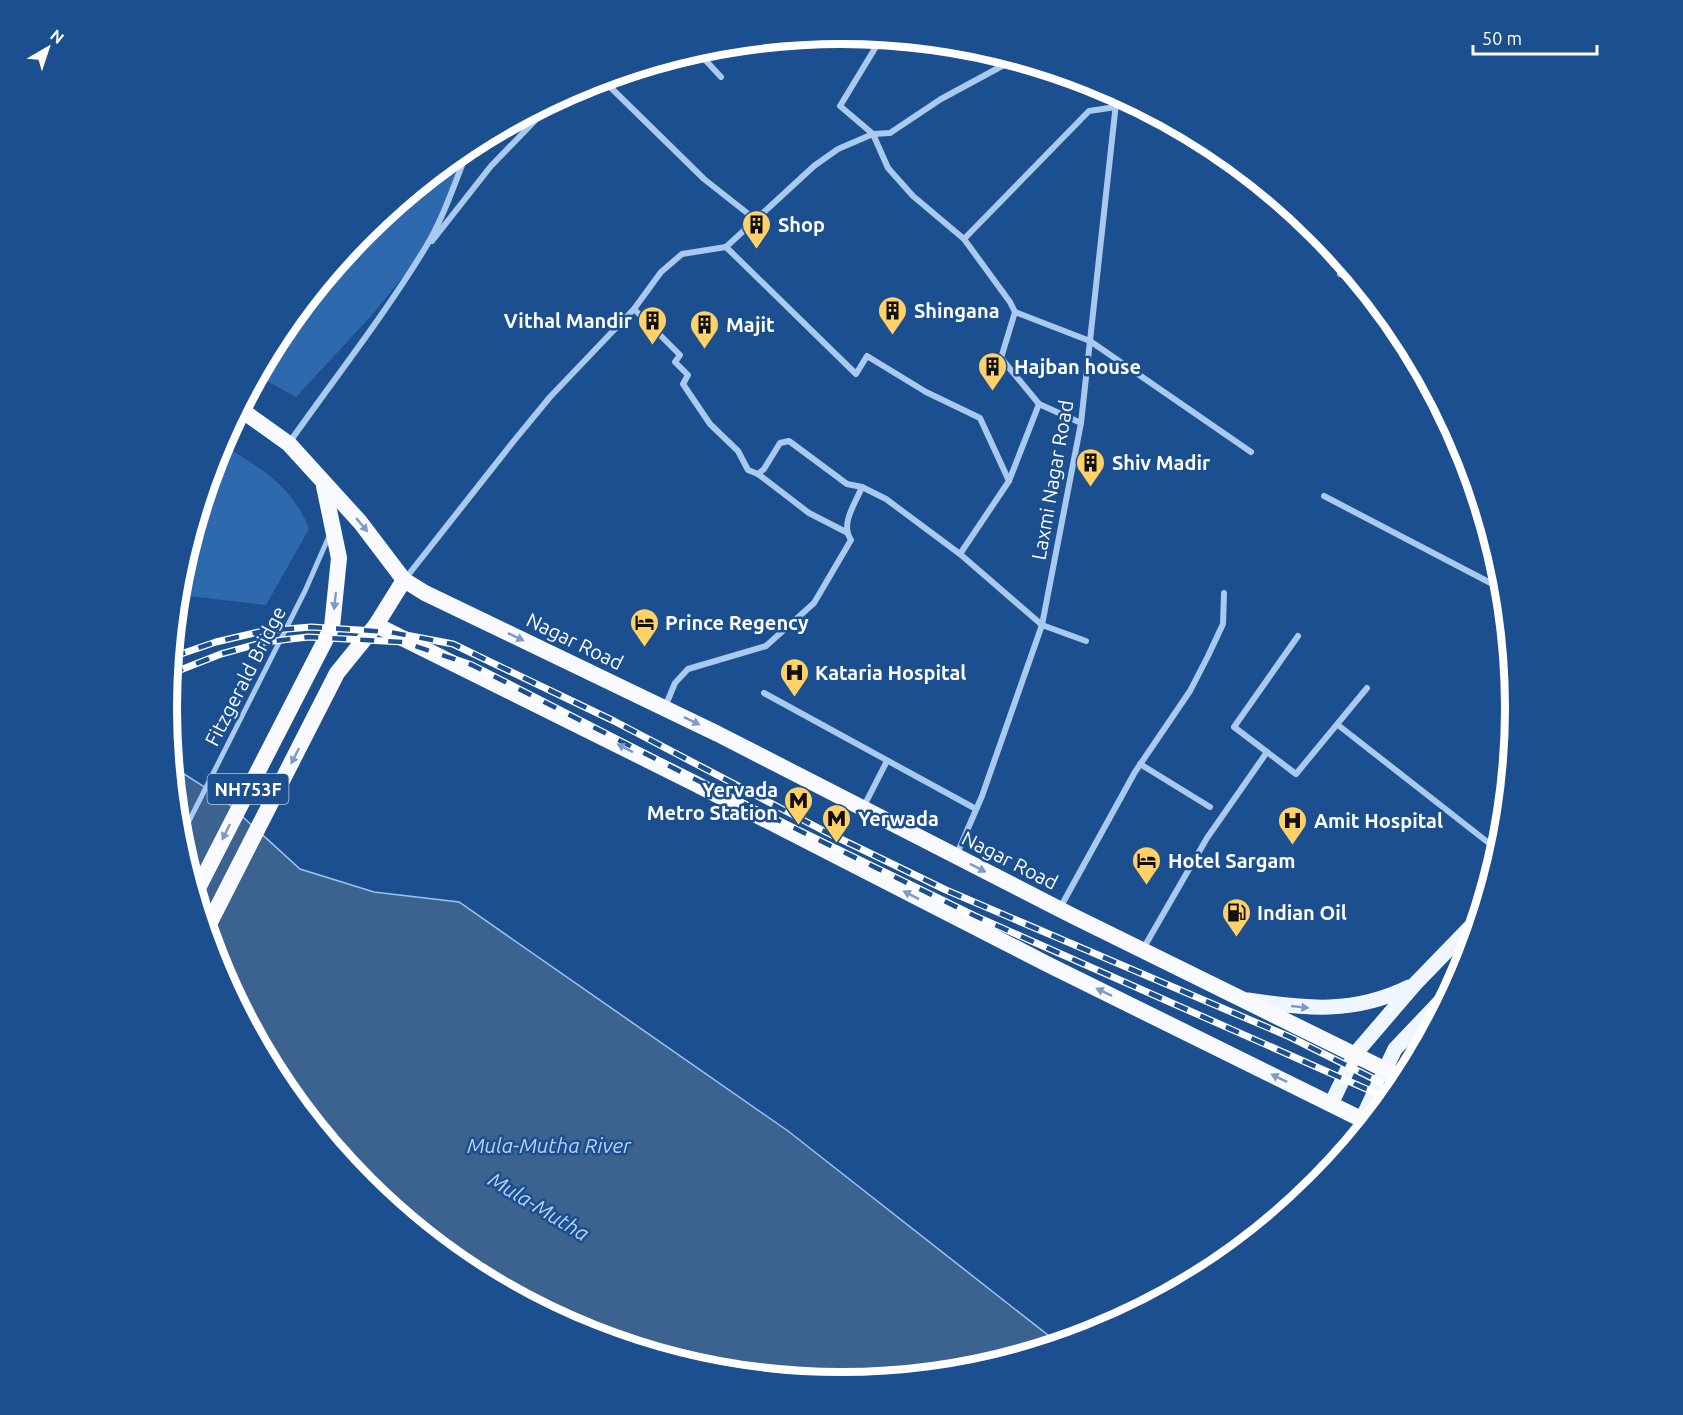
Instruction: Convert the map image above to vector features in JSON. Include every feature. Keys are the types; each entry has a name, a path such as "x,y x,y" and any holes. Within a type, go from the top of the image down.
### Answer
{"highway":[{"name":"Nagar Road","path":"246,413 289,444 360,522 404,580 425,593 665,708 1059,909 1395,1074"},
{"path":"323,482 334,524"},
{"name":"NH753F","path":"201,882 332,627 339,558 334,524"},
{"path":"212,918 337,673 376,625 404,580"},
{"path":"376,625 674,772 1047,964 1362,1119"},
{"path":"314,660 337,673"}],"main road":[{"path":"1331,1104 1355,1054 1415,984 1466,931"},
{"path":"1242,999 1325,1009 1369,1003 1390,997 1415,984"},
{"path":"1369,1111 1384,1069 1395,1049 1433,1009"}],"street":[{"path":"875,45 840,106 873,134 888,168 913,196 964,239 1015,312 1090,341 1251,452"},
{"path":"703,58 721,77"},
{"path":"404,580 550,397 634,309 661,272 682,254 726,247 814,166 838,149 873,134 890,133 941,99 1005,64"},
{"path":"609,86 704,179 756,220"},
{"name":"Laxmi Nagar Road","path":"956,856 976,809 1042,625 1081,423 1116,103"},
{"path":"964,239 1089,111 1116,107"},
{"path":"289,444 338,373 369,334 426,248 491,166 539,117"},
{"path":"426,248 462,163"},
{"path":"726,247 856,374 867,356 926,392 980,418 1009,481"},
{"path":"634,309 680,355 675,362 688,375 683,384 710,424 738,451 748,470 758,474 809,513 846,532 851,540 814,603 766,646 688,669 675,683 665,708"},
{"path":"1015,312 1001,358 1039,404 1081,423"},
{"path":"960,554 1009,481 1039,404"},
{"path":"758,474 764,469 780,443 789,441 847,484 862,487 886,500 960,554 1042,625 1086,641"},
{"path":"846,532 846,523 862,487"},
{"path":"1324,496 1494,585"},
{"name":"Fitzgerald Bridge","path":"188,823 305,591 334,524"},
{"path":"1059,909 1140,764 1190,691 1223,624 1224,593"},
{"path":"1298,636 1234,727 1296,774 1338,726 1367,688"},
{"path":"764,693 976,809"},
{"path":"1338,726 1491,845"},
{"path":"1142,949 1207,838 1267,752"},
{"path":"863,809 887,761"},
{"path":"1140,764 1210,807"}],"shaded area":[{"path":"460,164 426,248 373,314 296,397 264,379 289,339 342,270 372,238 404,208"},
{"path":"230,449 261,469 284,489 294,501 309,529 266,605 187,596 200,536"}],"water":[{"name":"Mula-Mutha River","path":"181,772 222,798 300,869 374,892 459,902 788,1131 1051,1337 971,1359 928,1366 842,1372 755,1366 670,1349 587,1321 509,1283 473,1260 404,1207 342,1145 289,1076 266,1039 228,962 213,921 190,837"}],"railway":[{"path":"180,654 216,642 263,631 311,627 390,632 453,644 614,721 824,831 946,890 1290,1037 1387,1086"},
{"path":"179,671 221,654 265,642 308,637 403,642 472,665 720,792 975,916 1380,1095"}],"place":[{"name":"Shop","path":"757,250"},
{"name":"Shingana","path":"893,336"},
{"name":"Vithal Mandir","path":"653,346"},
{"name":"Majit","path":"705,350"},
{"name":"Hajban house","path":"993,392"},
{"name":"Shiv Madir","path":"1091,488"},
{"name":"Prince Regency","path":"644,648"},
{"name":"Kataria Hospital","path":"794,698"},
{"name":"Yervada Metro Station","path":"799,826"},
{"name":"Yerwada","path":"837,844"},
{"name":"Amit Hospital","path":"1293,846"},
{"name":"Hotel Sargam","path":"1147,886"},
{"name":"Indian Oil","path":"1236,938"}],"water label":[{"name":"Mula-Mutha","path":"539,1206"}]}
